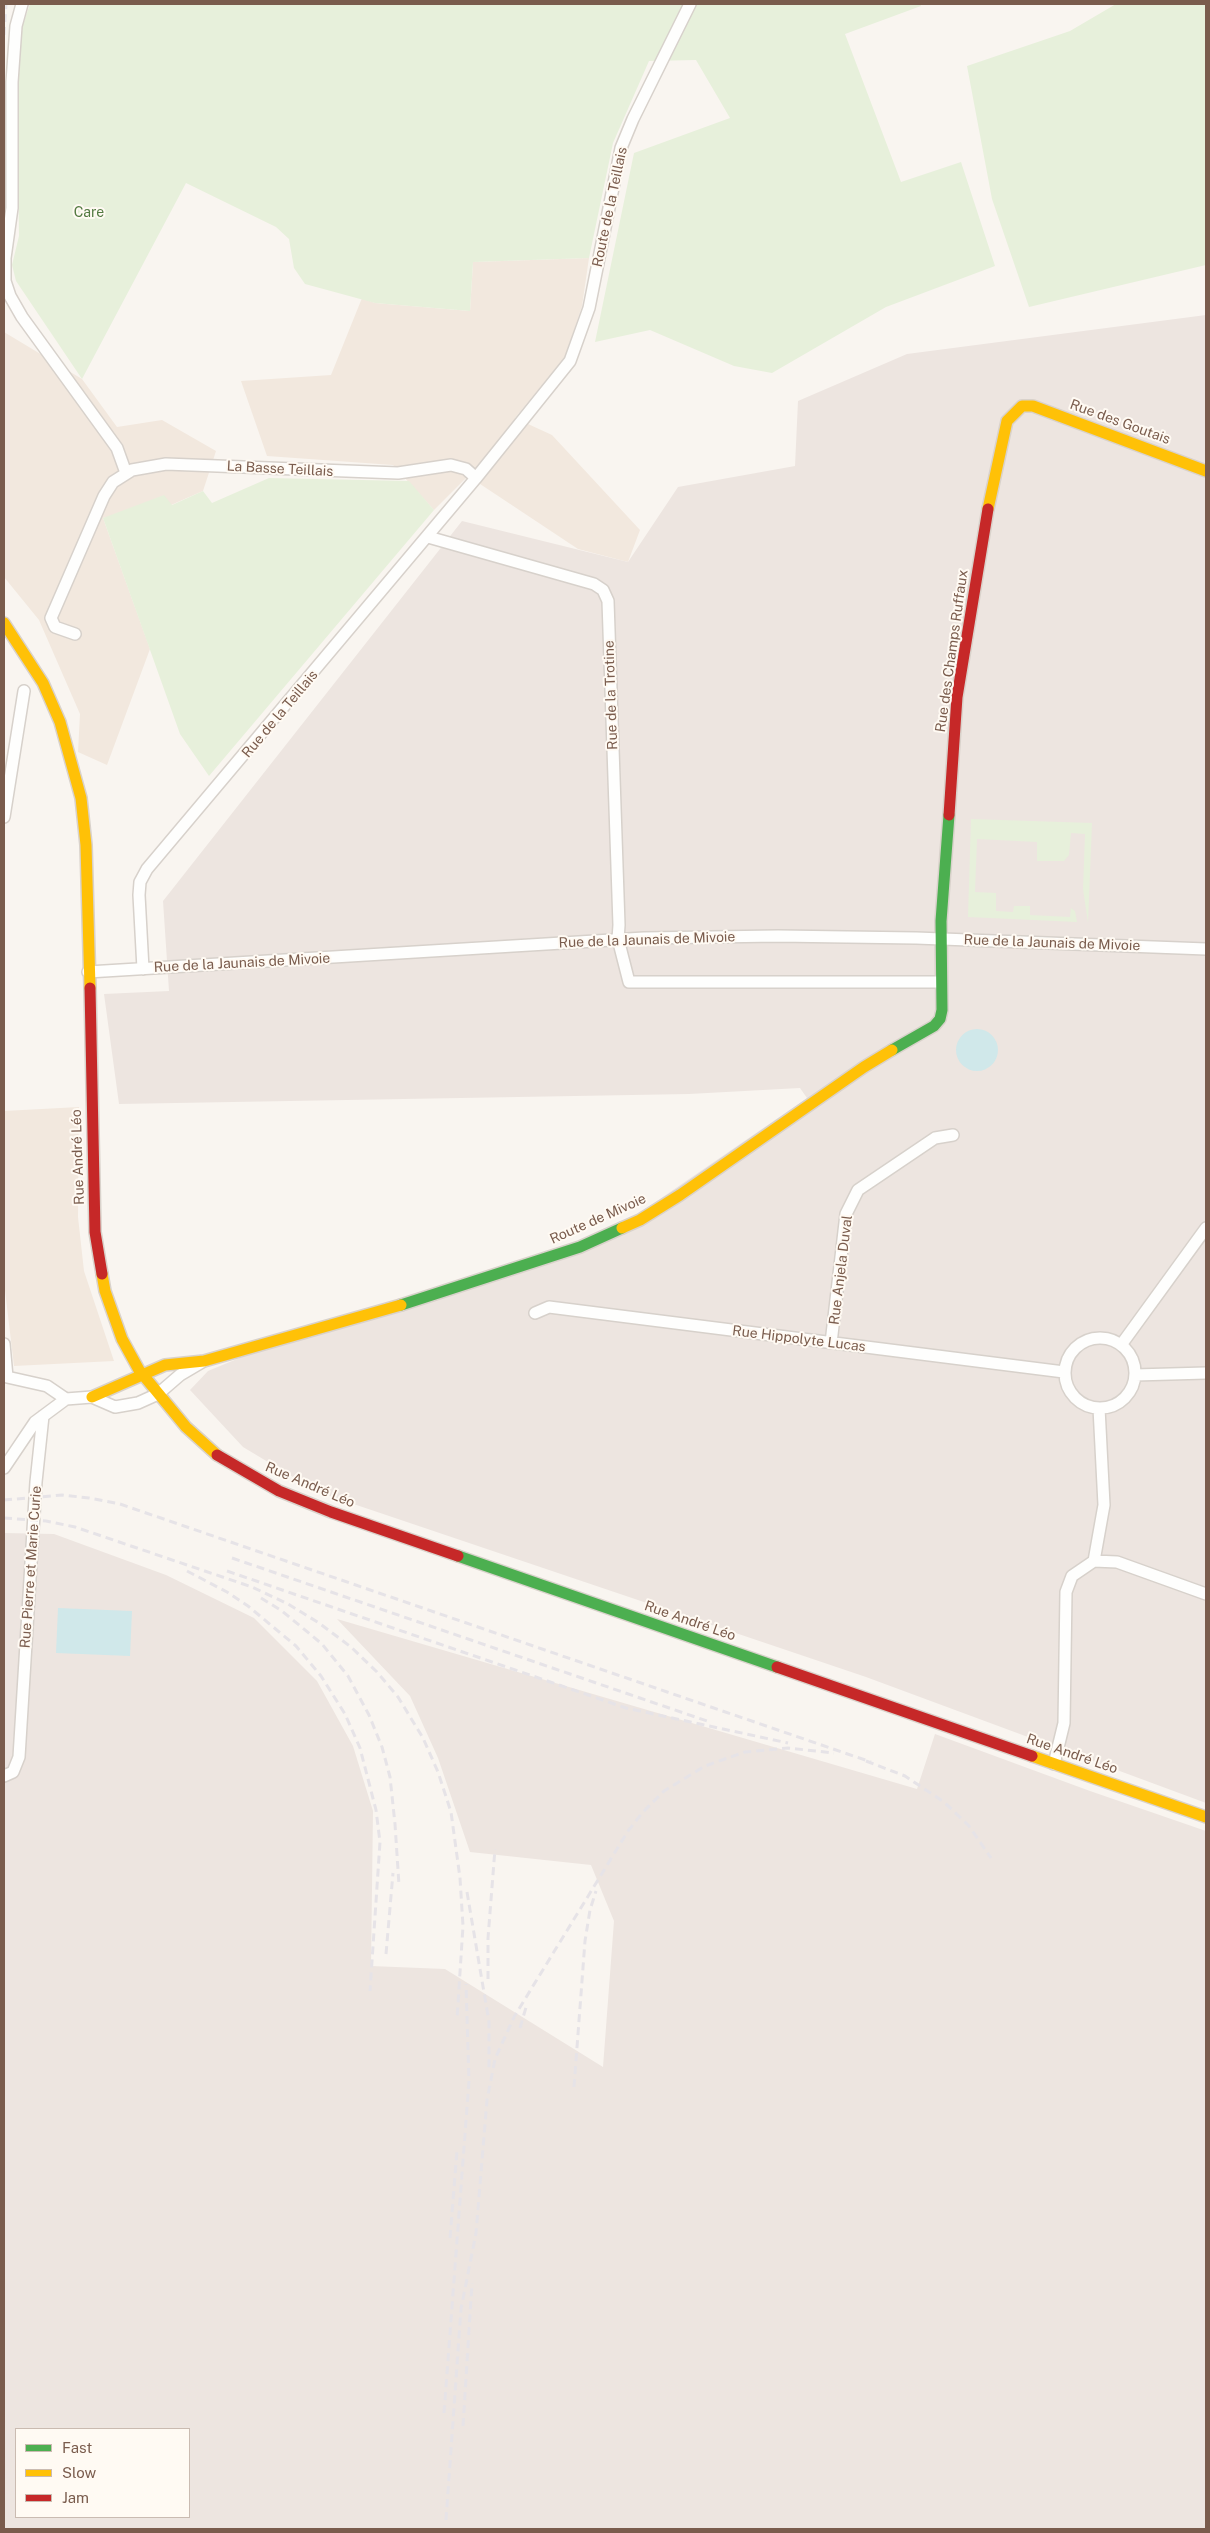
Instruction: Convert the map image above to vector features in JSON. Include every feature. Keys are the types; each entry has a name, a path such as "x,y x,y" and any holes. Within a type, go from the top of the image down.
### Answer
{"street":[{"path":"22,4 16,26 12,82 12,208 5,258 5,280 12,301 22,317 116,448 126,473"},
{"name":"Route de la Teillais","path":"476,478 570,361 589,308 621,148 633,119 690,4"},
{"name":"Rue des Goutais","path":"1022,406 1033,406 1206,471"},
{"name":"Rue des Champs Ruffaux","path":"941,938 957,697 963,656 988,508 1007,421 1022,406"},
{"name":"La Basse Teillais","path":"75,634 55,628 51,618 104,496 113,482 126,473 141,467 166,464 391,473 451,465 466,469 476,478"},
{"name":"Rue de la Teillais","path":"143,970 138,895 140,882 147,870 476,478"},
{"name":"Rue de la Trotine","path":"428,537 594,584 603,590 608,601 620,925 618,939 629,982 941,982"},
{"name":"Rue André Léo","path":"4,623 43,683 60,722 77,781 86,845 95,1232 105,1292 122,1339 142,1374 208,1449 228,1463 279,1491 331,1512 1206,1817"},
{"path":"4,817 24,691"},
{"name":"Rue de la Jaunais de Mivoie","path":"88,972 618,939 778,936 941,938 1206,949"},
{"name":"Route de Mivoie","path":"92,1397 165,1365 204,1361 525,1267 640,1220 680,1195 864,1067 934,1026 940,1019 942,1010 941,938"},
{"name":"Rue Anjela Duval","path":"831,1343 846,1214 858,1190 935,1138 952,1135"},
{"path":"1121,1345 1206,1228"},
{"name":"Rue Hippolyte Lucas","path":"535,1313 549,1307 1064,1372"},
{"path":"1097,1338 1110,1339 1121,1345 1130,1354 1135,1375 1130,1391 1122,1400 1111,1406 1099,1408 1085,1405 1074,1397 1067,1385 1064,1372 1067,1359 1074,1348 1085,1341 1097,1338"},
{"path":"4,1344 7,1377 47,1386 66,1399"},
{"name":"Route de Mivoie","path":"158,1394 180,1375 204,1361"},
{"path":"1135,1375 1206,1372"},
{"path":"4,1468 26,1432 43,1416 66,1399 92,1397 115,1407 138,1402 158,1394"},
{"path":"1094,1561 1104,1505 1099,1408"},
{"name":"Rue Pierre et Marie Curie","path":"4,1776 13,1772 18,1757 36,1482 43,1416"},
{"path":"1054,1764 1064,1722 1066,1592 1072,1576 1094,1561 1117,1562 1206,1594"}],"shaded area":[{"path":"589,258 582,306 565,357 515,418 552,435 640,530 628,562 578,549 468,476 434,510 393,465 267,456 241,381 331,375 362,298 375,303 470,311 473,262"},
{"path":"1206,315 1206,1803 866,1677 318,1492 243,1447 190,1390 208,1371 326,1322 414,1296 577,1242 638,1214 807,1098 800,1088 689,1094 119,1104 104,994 169,991 163,901 462,521 628,562 678,487 795,466 798,401 907,354"},
{"path":"4,332 82,379 117,427 162,420 216,451 203,491 171,505 103,518 150,649 107,765 78,752 80,714 39,620 4,577"},
{"path":"79,1107 78,1217 84,1271 114,1361 14,1366 4,1282 4,1111"},
{"path":"4,1533 54,1534 166,1575 254,1618 317,1681 353,1746 373,1811 371,1966 445,1969 603,2067 614,1921 591,1865 470,1852 438,1758 410,1696 337,1619 917,1789 935,1734 1206,1831 1206,2529 4,2529"}],"green space":[{"name":"Care","path":"30,4 920,4 921,6 845,34 901,182 961,162 995,266 886,307 772,373 734,366 650,330 595,342 634,153 730,118 696,60 649,61 613,143 589,258 473,262 470,311 375,303 305,284 294,268 289,239 276,227 186,183 82,379 16,281 12,265 19,236 17,95 21,30"},
{"path":"1116,4 1206,4 1206,265 1029,307 992,199 967,66 1070,31"},
{"path":"269,478 409,481 434,510 209,776 180,734 103,518 164,495 172,505 203,491 212,503"},
{"path":"971,819 1092,823 1088,923 1083,889 1085,834 1071,833 1069,855 1064,861 1037,861 1037,842 977,839 975,892 996,893 996,911 1013,912 1014,906 1030,906 1030,915 1070,917 1071,908 1075,911 1077,922 968,917"}],"water":[{"path":"977,1029 992,1035 998,1050 992,1065 977,1071 962,1065 956,1050 962,1035"},
{"path":"58,1608 132,1611 130,1656 56,1653"}],"railway":[{"path":"4,35 6,4"},
{"path":"4,1500 62,1495 120,1504 871,1762"},
{"path":"4,1518 46,1521 75,1527 252,1587 288,1604 319,1623 351,1647 377,1672 398,1697 423,1738 438,1772 451,1812 460,1878 463,1926 457,2019"},
{"path":"232,1558 707,1721"},
{"path":"187,1571 227,1592 248,1606 296,1646 321,1676 345,1714 360,1748 376,1810 380,1842 370,1991"},
{"path":"227,1571 626,1708 788,1743"},
{"path":"261,1598 282,1611 322,1644 348,1676 369,1715 382,1747 390,1777 399,1885"},
{"path":"446,2520 461,2309 476,2233 487,2100 495,2059 514,2017 628,1831 643,1812 664,1791 705,1766 745,1752 788,1748 834,1753"},
{"path":"866,1761 905,1776 944,1802 969,1826 991,1858"},
{"path":"488,1979 488,1938 495,1849"},
{"path":"386,1954 393,1873"},
{"path":"574,2087 585,1941 590,1910 596,1891"},
{"path":"467,1892 489,2022 489,2068"},
{"path":"444,2413 469,2081 466,1984"},
{"path":"520,2028 527,2004"},
{"path":"450,2238 457,2151"},
{"path":"463,2426 472,2283"}],"traffic: fast":[{"path":"892,1050 934,1026 940,1019 942,1010 941,921 949,815"},
{"path":"401,1305 580,1247 622,1228"},
{"path":"458,1556 777,1667"}],"traffic: slow":[{"path":"988,509 1007,421 1022,406 1033,406 1206,471"},
{"path":"4,623 43,683 60,722 81,798 86,845 90,988"},
{"path":"622,1228 640,1220 680,1195 864,1067 892,1050"},
{"path":"102,1274 105,1291 122,1339 139,1370 186,1427 217,1455"},
{"path":"92,1397 165,1365 204,1361 401,1305"},
{"path":"1032,1756 1206,1817"}],"traffic: jam":[{"path":"949,815 957,697 988,509"},
{"path":"90,988 95,1232 102,1274"},
{"path":"217,1455 279,1491 331,1512 458,1556"},
{"path":"777,1667 1032,1756"}]}
